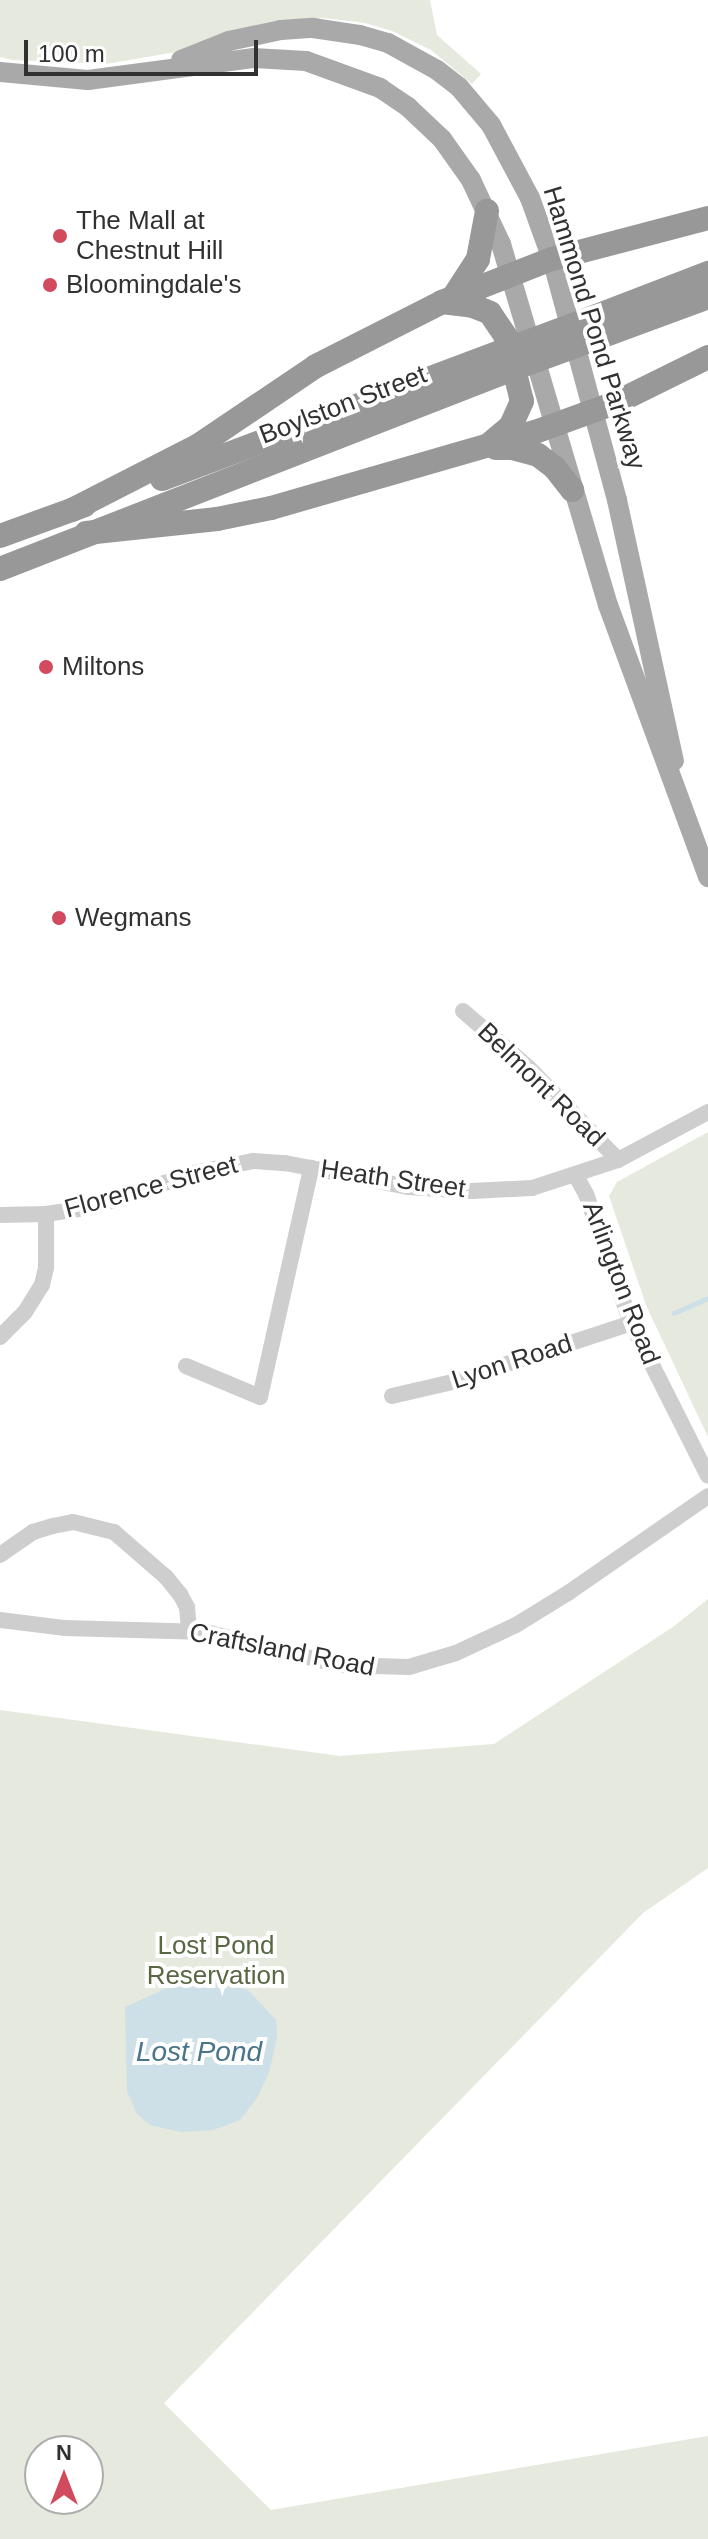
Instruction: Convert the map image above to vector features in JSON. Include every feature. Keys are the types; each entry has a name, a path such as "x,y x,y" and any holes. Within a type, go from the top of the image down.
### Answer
{"highway":[{"path":"448,300 478,259 487,211"},
{"path":"72,510 199,445 326,360 448,300 552,259 708,218"},
{"name":"Boylston Street","path":"589,330 708,273"},
{"name":"Boylston Street","path":"0,536 589,330 708,297"},
{"path":"448,300 473,306 496,319 520,382 522,401 511,426 478,449"},
{"path":"86,533 253,513 554,426 708,357"},
{"name":"Boylston Street","path":"0,569 503,362"},
{"path":"478,449 512,448 538,455 555,468 572,490"}],"main road":[{"name":"Hammond Pond Parkway","path":"144,75 229,41 281,30 329,30 388,43 437,70 480,110 525,186 552,259 594,410 664,703 679,790"},
{"name":"Hammond Pond Parkway","path":"0,72 60,80 144,75 253,58 306,61 354,75 390,93 435,130 457,157 487,211 510,273 572,490 641,702 679,790 708,877"}],"street":[{"name":"Belmont Road","path":"463,1011 529,1068 618,1160"},
{"name":"Heath Street","path":"306,1167 380,1183 472,1191 532,1188 618,1160 708,1112"},
{"name":"Florence Street","path":"0,1215 46,1214 115,1201 194,1173 237,1163 267,1161 306,1167"},
{"path":"186,1366 260,1397 306,1167"},
{"name":"Arlington Road","path":"576,1176 586,1194 631,1323 708,1476"},
{"path":"0,1337 25,1312 42,1285 46,1268 46,1214"},
{"name":"Lyon Road","path":"392,1396 452,1382 631,1323"},
{"name":"Craftsland Road","path":"0,1620 64,1628 189,1630 223,1635 339,1665 386,1669 431,1662 486,1640 542,1610 708,1496"},
{"path":"0,1555 33,1532 53,1526 73,1522 114,1532 166,1577 180,1594 187,1607 189,1630"}],"green space":[{"path":"0,0 430,0 437,35 481,74 472,84 431,50 392,31 365,23 324,18 269,22 176,52 106,64 13,60 0,57"},
{"path":"708,1132 708,1437 646,1305 609,1196 617,1182"},
{"name":"Lost Pond Reservation","path":"708,1599 708,1868 643,1913 164,2403 271,2510 708,2436 708,2539 0,2539 0,1710 340,1756 494,1744 673,1627"}],"water":[{"name":"Lost Pond","path":"226,1980 249,1991 276,2020 277,2037 269,2073 257,2098 240,2120 213,2130 181,2132 150,2125 137,2114 127,2091 125,2007 180,1982"}],"waterway":[{"path":"674,1313 708,1298"}],"place":[{"name":"The Mall at Chestnut Hill","path":"60,236"},
{"name":"Bloomingdale's","path":"50,285"},
{"name":"Miltons","path":"46,667"},
{"name":"Wegmans","path":"59,918"}]}
